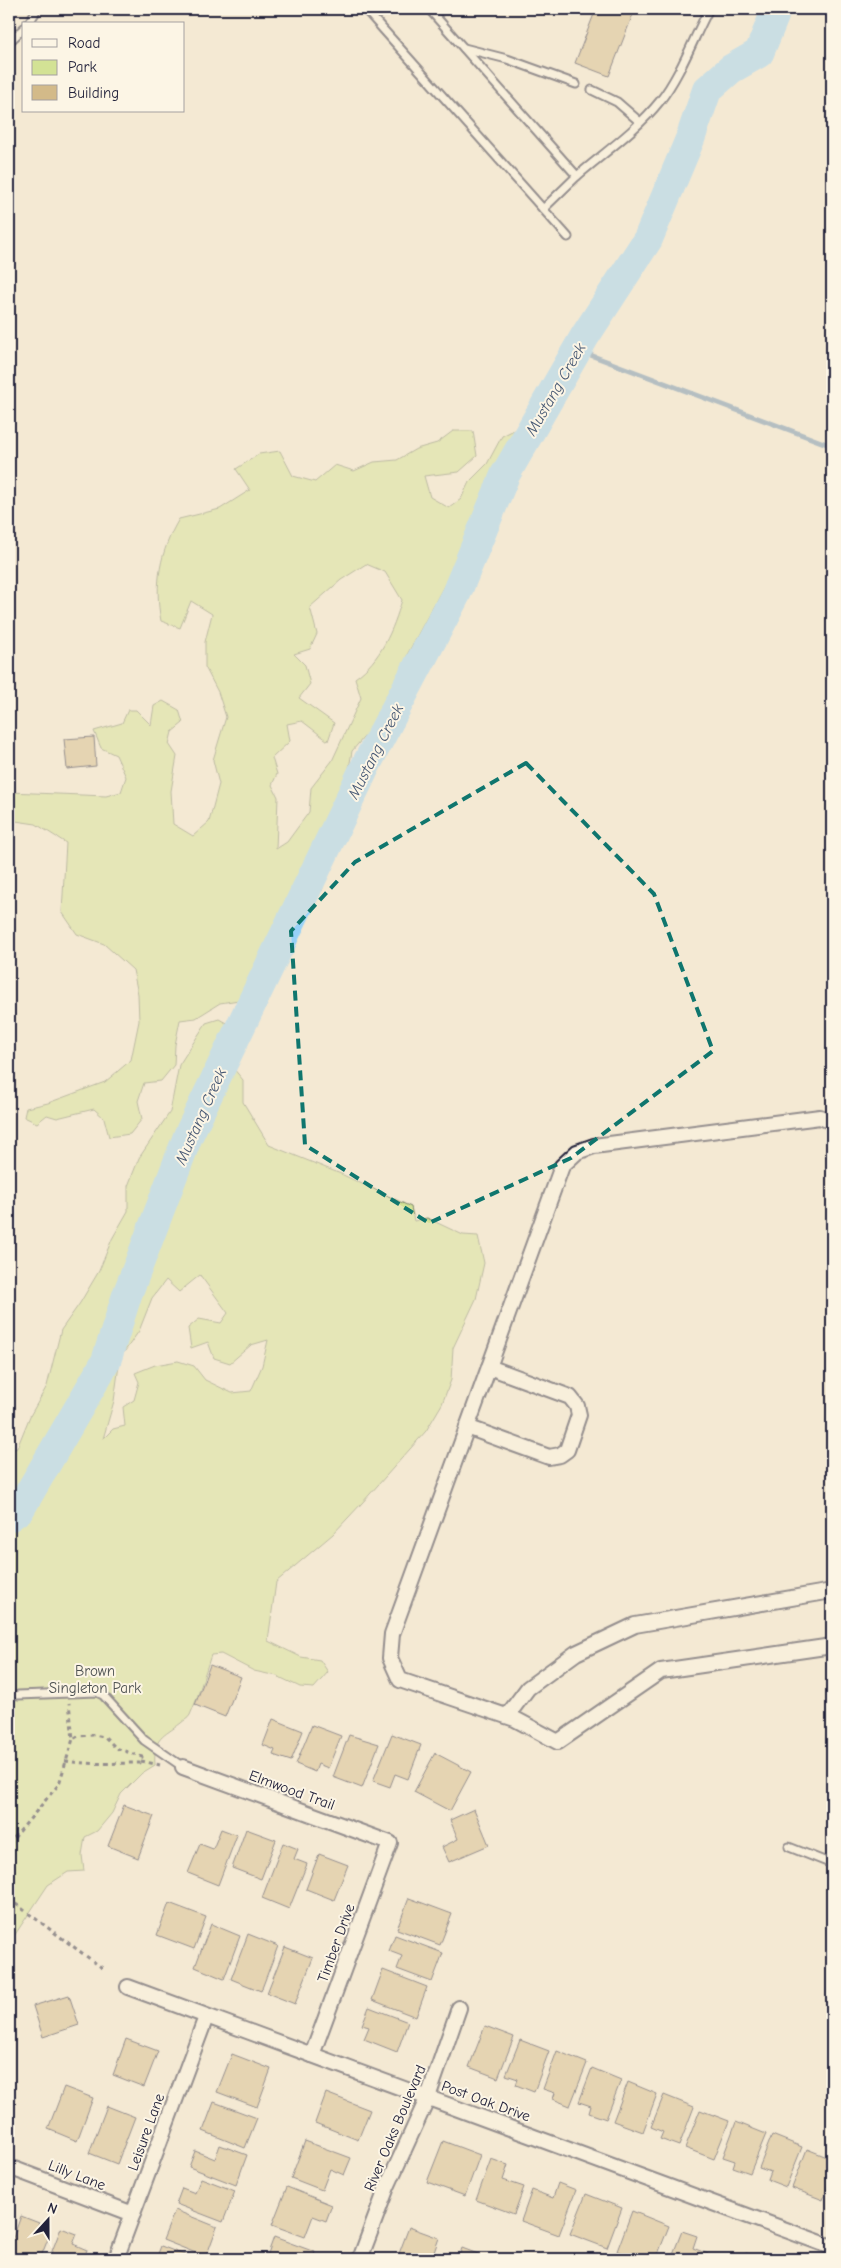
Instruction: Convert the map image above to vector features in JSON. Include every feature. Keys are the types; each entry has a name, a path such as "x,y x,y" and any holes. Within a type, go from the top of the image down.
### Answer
{"street":[{"path":"832,1122 820,1117 594,1146 577,1152 562,1166 392,1634 390,1658 400,1680 507,1716 558,1742 661,1671 832,1646"},
{"path":"467,1427 550,1457 560,1455 567,1450 579,1415 577,1406 570,1397 489,1367"},
{"path":"507,1716 528,1688 576,1653 635,1625 832,1591"},
{"name":"Elmwood Trail","path":"183,1766 390,1843"},
{"name":"Timber Drive","path":"312,2055 390,1843"},
{"name":"Post Oak Drive","path":"128,1987 832,2247"},
{"name":"River Oaks Boulevard","path":"360,2259 387,2187 428,2097 459,2008"},
{"name":"Leisure Lane","path":"116,2259 206,2017"},
{"name":"Lilly Lane","path":"9,2167 133,2214"}],"lane":[{"path":"29,22 35,13 35,9"},
{"path":"365,9 568,237"},
{"path":"429,9 577,176"},
{"path":"543,209 577,176 640,122 670,86 708,9"},
{"path":"9,42 22,30"},
{"path":"464,48 507,59 576,84"},
{"path":"592,90 617,102 640,122"},
{"path":"18,1695 96,1692 103,1695 144,1740 183,1766"},
{"path":"789,1847 832,1864"}],"path":[{"path":"9,1844 59,1784 73,1739 68,1693"},
{"path":"65,1761 85,1764 98,1762 140,1763 142,1757 116,1748 105,1738 93,1735 78,1736 73,1739"},
{"path":"9,1899 105,1970"}],"highlighted area":[{"path":"526,763 654,894 713,1051 571,1158 429,1223 305,1145 291,931 355,862"}],"green space":[{"path":"516,429 513,449 499,465 490,493 471,523 462,552 408,653 392,704 352,751 336,844 322,891 285,911 245,999 220,1003 196,1018 180,1020 175,1045 174,1065 161,1081 144,1083 138,1101 142,1119 130,1134 109,1137 104,1118 94,1109 57,1118 47,1115 37,1123 24,1117 26,1108 48,1103 105,1082 131,1060 139,1021 138,994 133,970 104,944 77,934 62,912 66,843 36,824 9,820 9,792 106,796 121,792 126,777 116,755 101,748 94,731 122,723 128,710 136,710 151,725 154,706 163,701 179,710 183,723 172,732 169,744 177,756 171,791 173,824 193,836 209,822 219,784 213,760 226,717 218,692 205,667 205,642 212,614 191,601 180,628 161,621 158,594 160,568 167,543 179,519 220,509 250,490 236,469 259,454 280,451 293,476 315,482 335,465 354,471 374,462 397,460 416,449 437,443 453,431 473,431 477,456 459,472 424,476 430,497 449,508 461,499 469,482 487,464 502,436","holes":["366,564 385,572 402,600 395,622 379,653 364,671 355,678 361,698 332,761 311,788 309,812 287,842 276,849 278,797 272,785 277,774 272,758 290,741 287,724 302,721 328,741 334,723 299,698 310,684 305,665 294,654 310,649 317,634 310,607 341,580"]},
{"name":"Brown Singleton Park","path":"219,1019 228,1024 232,1035 223,1056 243,1080 243,1102 269,1145 341,1174 411,1207 414,1221 427,1218 463,1235 478,1236 484,1263 476,1299 453,1348 451,1380 442,1404 426,1431 333,1534 276,1582 268,1641 301,1657 320,1660 328,1672 314,1688 300,1687 277,1676 254,1671 221,1654 211,1655 189,1716 160,1739 156,1749 155,1765 142,1773 121,1794 112,1813 97,1831 85,1837 82,1855 84,1871 68,1872 48,1885 12,1939 9,1953 9,1451 17,1448 30,1416 47,1386 61,1330 99,1271 112,1239 128,1211 128,1186 139,1158 170,1112 179,1065 206,1023","holes":["200,1275 228,1313 221,1323 199,1319 188,1328 191,1348 208,1342 214,1358 230,1363 251,1345 268,1340 262,1366 251,1391 232,1393 205,1380 194,1366 178,1361 155,1365 135,1373 139,1382 134,1400 123,1407 125,1426 113,1429 103,1439 114,1401 120,1358 139,1331 152,1298 166,1280 179,1292"]}],"building":[{"path":"596,9 635,9 609,76 575,63"},
{"path":"94,737 96,766 67,769 64,739"},
{"path":"210,1665 241,1677 225,1717 195,1705"},
{"path":"273,1719 303,1731 291,1761 273,1755 275,1750 263,1745"},
{"path":"312,1725 341,1736 328,1768 318,1764 315,1772 296,1764"},
{"path":"392,1734 421,1745 408,1779 395,1774 390,1787 373,1781"},
{"path":"349,1735 379,1744 362,1788 333,1777"},
{"path":"435,1753 471,1772 450,1811 414,1792"},
{"path":"124,1805 154,1816 138,1858 108,1846"},
{"path":"474,1809 489,1845 449,1862 442,1847 458,1839 450,1820"},
{"path":"221,1829 237,1835 218,1885 188,1873 200,1844 213,1849"},
{"path":"246,1829 276,1840 261,1879 232,1868"},
{"path":"283,1843 298,1849 294,1859 307,1864 289,1909 262,1898"},
{"path":"319,1854 348,1865 334,1900 306,1889"},
{"path":"409,1898 452,1914 440,1945 397,1929"},
{"path":"169,1903 206,1917 194,1949 157,1935"},
{"path":"211,1924 240,1936 224,1979 195,1967"},
{"path":"248,1934 278,1946 261,1991 231,1979"},
{"path":"395,1935 443,1953 432,1982 397,1969 402,1956 389,1951"},
{"path":"285,1947 313,1958 295,2004 267,1993"},
{"path":"383,1970 427,1987 416,2017 372,2000"},
{"path":"69,1995 79,2025 43,2037 33,2006"},
{"path":"369,2007 408,2022 397,2052 364,2039 369,2027 362,2025"},
{"path":"485,2026 514,2037 498,2078 469,2067"},
{"path":"126,2039 158,2051 144,2087 113,2075"},
{"path":"520,2040 549,2051 534,2092 516,2085 518,2079 506,2075"},
{"path":"557,2051 587,2063 570,2106 553,2099 555,2093 543,2089"},
{"path":"232,2054 271,2069 257,2107 217,2092"},
{"path":"592,2068 621,2080 606,2119 589,2113 591,2106 579,2102"},
{"path":"628,2082 657,2094 643,2132 613,2121"},
{"path":"64,2087 93,2098 77,2141 48,2129"},
{"path":"326,2093 370,2110 358,2140 315,2123"},
{"path":"664,2095 694,2107 679,2146 660,2139 663,2132 651,2127"},
{"path":"214,2102 257,2118 245,2148 203,2131"},
{"path":"107,2106 135,2117 117,2164 89,2153"},
{"path":"700,2110 729,2121 714,2159 685,2148"},
{"path":"736,2122 766,2134 750,2173 733,2167 735,2161 723,2157"},
{"path":"772,2135 802,2147 786,2187 768,2180 771,2172 759,2168"},
{"path":"305,2141 351,2158 344,2175 330,2169 322,2190 291,2178"},
{"path":"443,2141 480,2155 465,2196 427,2182"},
{"path":"220,2145 247,2155 236,2185 189,2167 195,2151 215,2159"},
{"path":"807,2149 832,2159 832,2174 823,2200 792,2188"},
{"path":"491,2159 508,2165 503,2180 524,2187 514,2214 476,2200"},
{"path":"201,2178 235,2191 223,2222 176,2204 182,2188 195,2193"},
{"path":"558,2183 576,2190 559,2235 521,2221 532,2190 553,2198"},
{"path":"287,2187 332,2205 326,2221 313,2216 305,2237 272,2225"},
{"path":"586,2194 622,2208 607,2248 570,2234"},
{"path":"175,2210 217,2227 206,2257 163,2240"},
{"path":"632,2211 669,2226 656,2259 639,2259 617,2251"},
{"path":"21,2216 39,2223 37,2229 50,2234 40,2259 9,2259 9,2249"},
{"path":"409,2227 439,2238 433,2255 443,2259 397,2259"},
{"path":"61,2228 77,2234 73,2244 87,2250 83,2259 49,2259"},
{"path":"682,2231 697,2236 693,2248 708,2254 706,2259 671,2259"},
{"path":"274,2237 315,2252 313,2259 266,2259"},
{"path":"161,2246 195,2259 156,2259"},
{"path":"462,2248 478,2254 476,2259 458,2259"},
{"path":"746,2253 762,2259 744,2259"}],"waterway":[{"name":"Mustang Creek","path":"9,1517 20,1509 106,1361 127,1295 188,1136 367,763 456,594 505,475 585,336 648,239 690,139 707,90 731,69 759,53 774,16 774,9"},
{"path":"577,350 832,446"}]}
